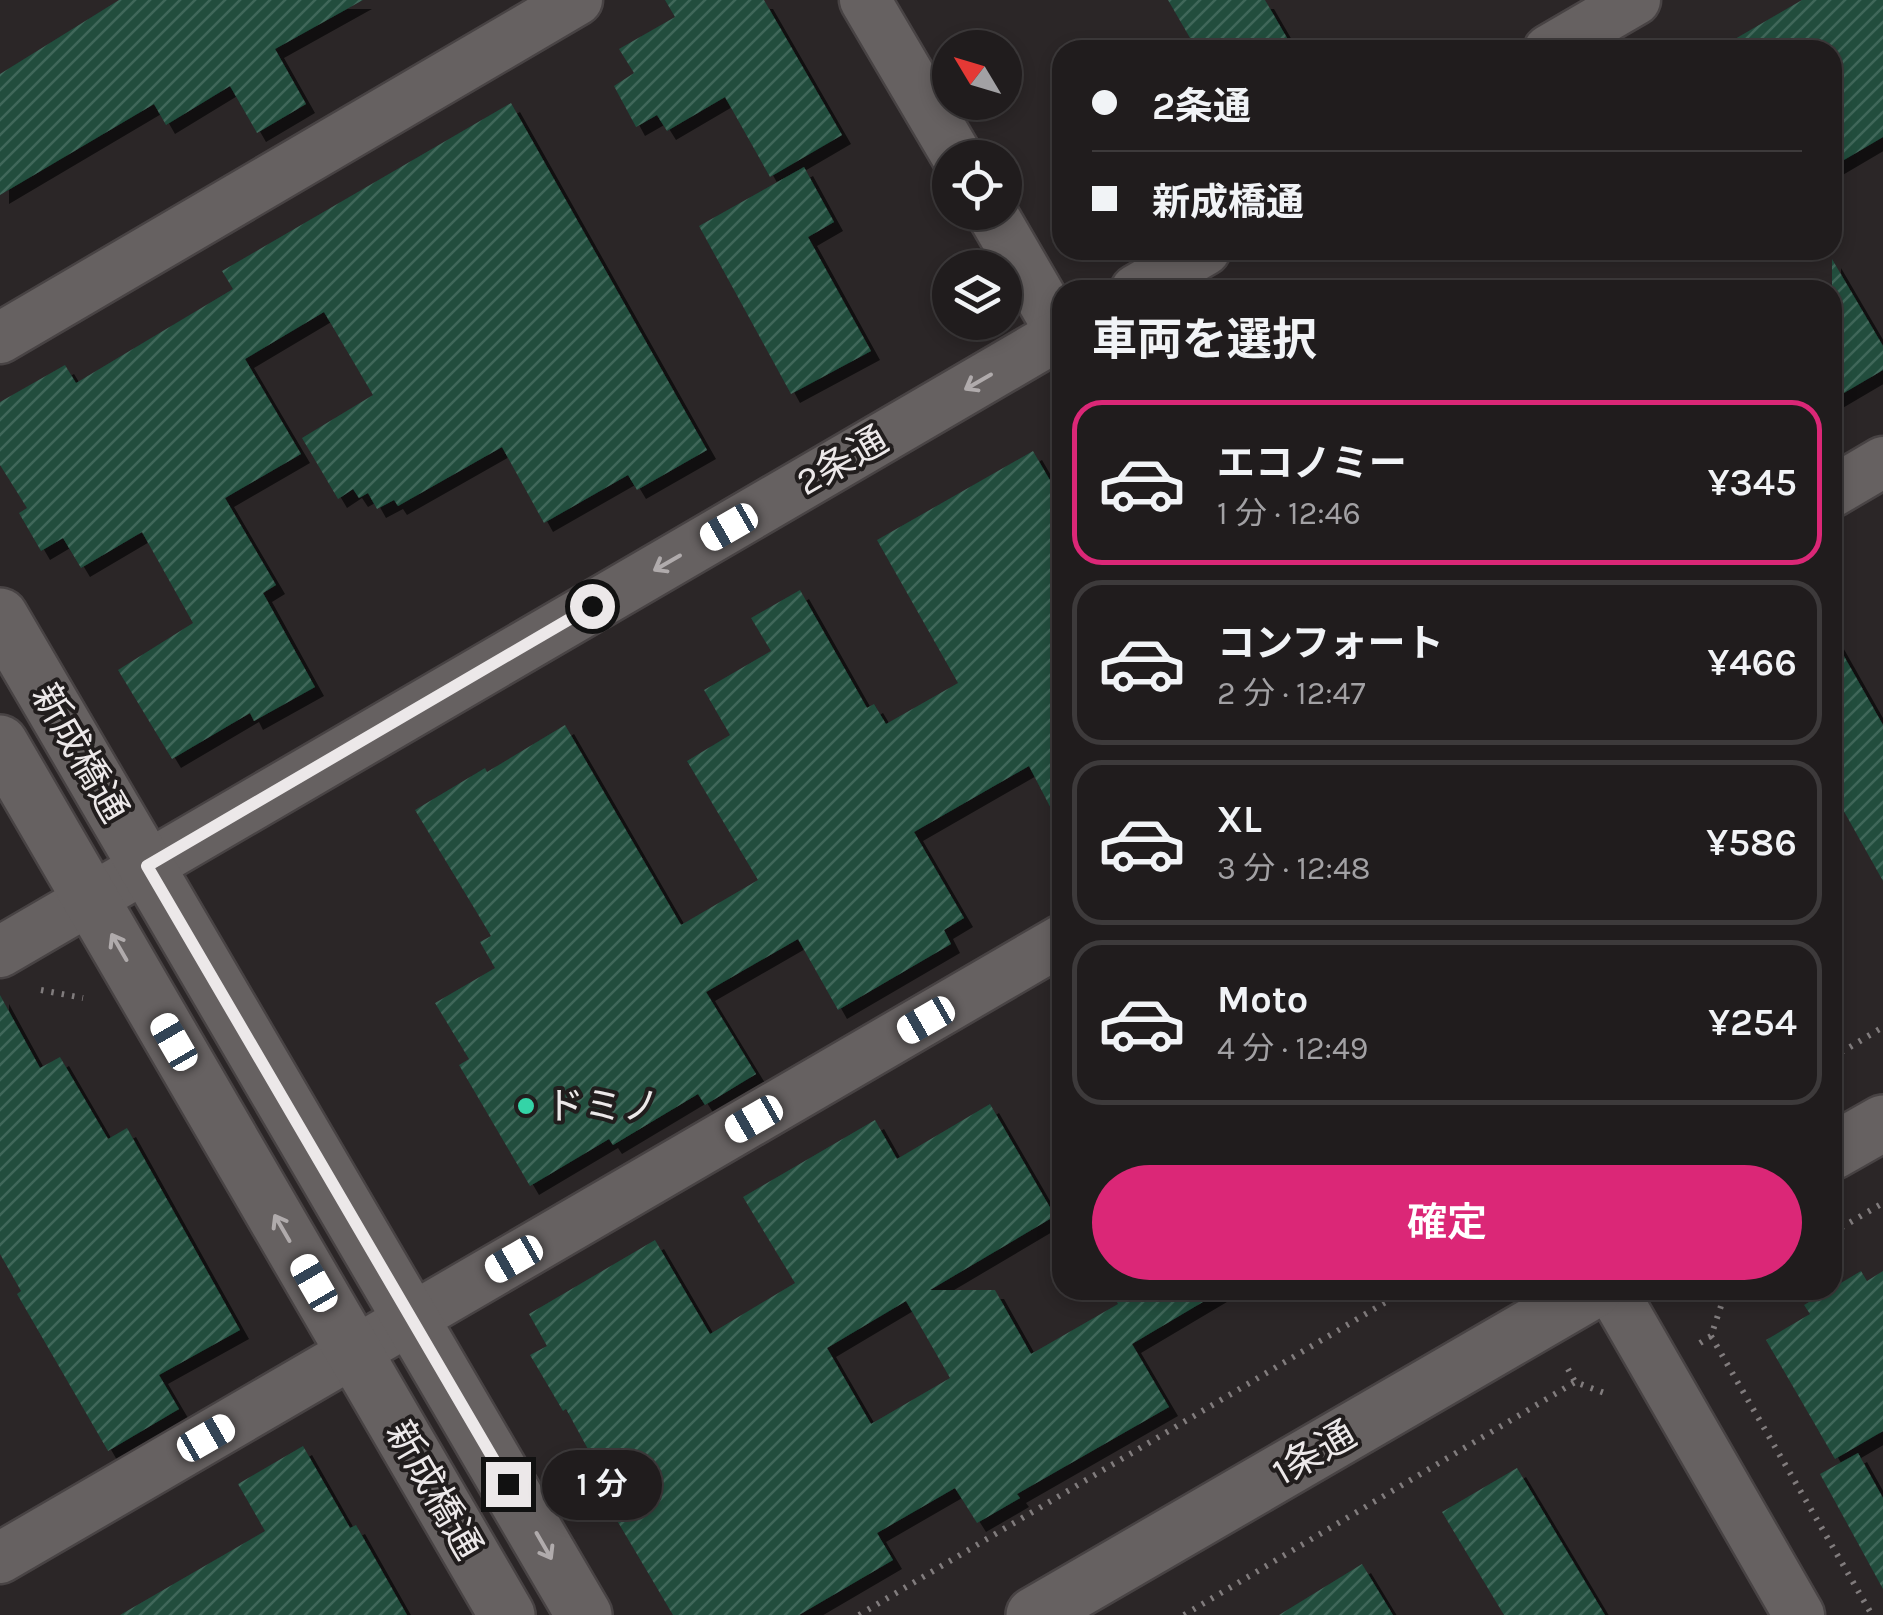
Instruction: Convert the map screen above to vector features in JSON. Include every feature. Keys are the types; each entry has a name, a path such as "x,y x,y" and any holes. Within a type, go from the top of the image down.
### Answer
{"street":[{"path":"0,338 578,0"},
{"path":"865,0 947,140"},
{"path":"1566,40 1635,0"},
{"path":"1002,230 1052,316"},
{"path":"1153,280 1188,260"},
{"name":"2条通","path":"0,952 1052,339"},
{"path":"1842,486 1883,462"},
{"name":"新成橋通","path":"0,616 584,1615"},
{"name":"新成橋通","path":"0,743 507,1615"},
{"path":"0,1558 1052,946"},
{"path":"1842,1146 1883,1122"},
{"name":"1条通","path":"1034,1615 1577,1300"},
{"path":"1618,1300 1800,1615"}],"path":[{"path":"1842,1052 1883,1027"},
{"path":"1842,1227 1883,1203"},
{"path":"859,1615 1389,1300"},
{"path":"1721,1300 1712,1336 1872,1615"},
{"path":"1184,1615 1575,1382"}],"building":[{"path":"119,0 363,0 275,49 306,104 257,133 230,86 166,125 154,104 0,195 0,74"},
{"path":"665,0 764,0 842,135 770,177 725,97 667,131 657,115 636,127 614,86 634,73 619,49 675,17"},
{"path":"1168,0 1265,0 1288,40 1191,40"},
{"path":"1802,0 1883,0 1883,137 1842,161 1842,40 1733,40"},
{"path":"511,103 707,450 637,490 628,475 544,523 502,447 398,506 394,500 377,509 368,493 359,498 353,489 338,499 302,438 373,395 324,312 245,359 301,454 225,498 276,585 263,593 315,687 254,721 250,713 172,759 118,670 193,623 142,532 81,568 63,538 41,551 19,513 27,508 0,465 0,402 65,365 76,383 233,289 222,271"},
{"path":"804,167 834,222 808,237 871,351 791,394 699,226"},
{"path":"1833,260 1883,346 1883,370 1842,394 1842,280 1832,280"},
{"path":"1033,451 1052,484 1052,811 1029,766 914,832 964,918 944,930 951,944 838,1010 798,939 706,992 756,1074 705,1105 698,1094 613,1145 609,1139 530,1186 459,1065 469,1059 435,1003 495,968 480,942 491,936 415,810 565,725 681,925 758,880 687,761 730,735 704,690 771,651 751,618 800,590 867,708 874,704 886,724 958,683 877,540"},
{"path":"1842,653 1883,725 1883,881 1842,808"},
{"path":"0,995 40,1068 60,1057 108,1139 127,1128 240,1330 159,1375 179,1409 108,1451 17,1294 21,1291 0,1254"},
{"path":"990,1104 1052,1211 1052,1218 930,1290 995,1290 1031,1354 1118,1304 1116,1300 1206,1300 1132,1344 1169,1407 1017,1494 1020,1498 977,1523 955,1488 877,1533 893,1560 799,1615 673,1615 609,1507 617,1502 566,1409 563,1411 530,1355 547,1346 529,1314 655,1240 710,1334 795,1283 743,1197 875,1120 897,1159","holes":["906,1301 950,1378 871,1424 827,1348"]},
{"path":"1861,1271 1867,1281 1883,1271 1883,1431 1835,1459 1766,1340 1810,1314 1804,1305 1812,1300 1842,1300 1842,1282"},
{"path":"303,1446 350,1528 356,1525 407,1615 120,1615 265,1531 238,1484"},
{"path":"1858,1453 1883,1498 1883,1589 1820,1474"},
{"path":"1517,1468 1605,1615 1504,1615 1442,1512"},
{"path":"1362,1564 1393,1615 1279,1615"}],"place":[{"name":"ドミノ","path":"526,1106"}],"route":[{"path":"508,1484 147,866 592,606"}]}
